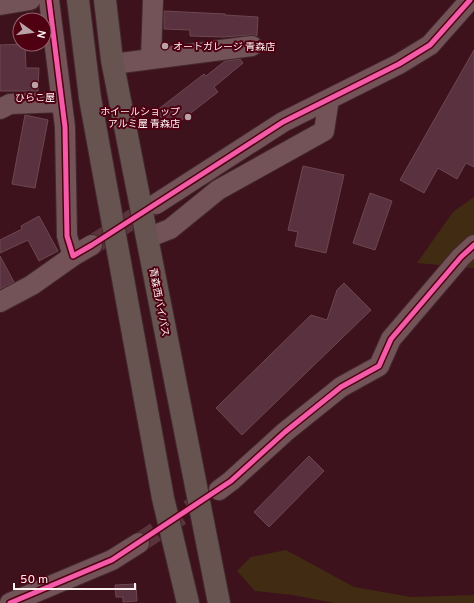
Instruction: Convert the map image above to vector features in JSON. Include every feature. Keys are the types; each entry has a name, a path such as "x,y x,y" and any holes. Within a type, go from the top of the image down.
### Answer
{"highway":[{"path":"78,0 90,98 163,498 179,603"},
{"name":"青森西バイパス","path":"104,0 113,64 219,603"},
{"path":"163,498 188,603"}],"street":[{"path":"0,5 30,0"},
{"path":"49,0 65,127 67,236 73,256"},
{"path":"151,59 153,0"},
{"path":"156,204 283,122 399,64 430,45 470,0"},
{"path":"113,64 252,46"},
{"path":"147,238 170,229 218,190 324,131 329,99"},
{"path":"0,109 10,104 62,102"},
{"path":"0,302 32,286 73,256 92,245"},
{"path":"219,490 285,432 341,387 379,366 391,339 461,257 474,245"},
{"path":"10,603 112,560 139,543"}],"shaded area":[{"path":"474,197 474,268 417,263 453,212"},
{"path":"286,550 354,587 411,597 474,595 474,603 334,603 293,595 255,591 237,571 251,557"}],"building":[{"path":"164,11 258,17 257,36 190,36 190,30 164,29"},
{"path":"0,45 12,45 12,52 25,52 26,68 39,68 38,91 0,91"},
{"path":"474,50 474,167 466,163 457,179 438,168 424,193 400,180"},
{"path":"240,59 243,63 214,87 218,92 170,129 156,111 204,74 206,76 225,61"},
{"path":"25,115 48,120 35,188 12,184"},
{"path":"303,166 344,175 326,253 295,246 298,232 288,230"},
{"path":"370,193 392,201 375,250 353,243"},
{"path":"39,216 58,251 39,261 28,240 0,253 0,240 22,229 21,226"},
{"path":"0,256 14,282 0,289"},
{"path":"344,283 371,310 242,435 216,408 311,315 327,320 337,290"},
{"path":"309,456 324,471 269,527 254,512"},
{"path":"136,584 137,601 123,602 123,597 116,597 115,585"}],"tunnel":[{"path":"92,245 154,205"},
{"path":"139,543 219,490"}],"cycle path":[{"path":"49,0 65,127 67,236 73,256 283,122 399,64 430,45 470,0"},
{"path":"10,603 112,560 231,481 285,432 341,387 379,366 391,339 461,257 474,245"}],"place":[{"name":"オートガレージ 青森店","path":"165,46"},
{"name":"ひらこ屋","path":"35,85"},
{"name":"ホイールショップ アルミ屋 青森店","path":"188,117"}]}
